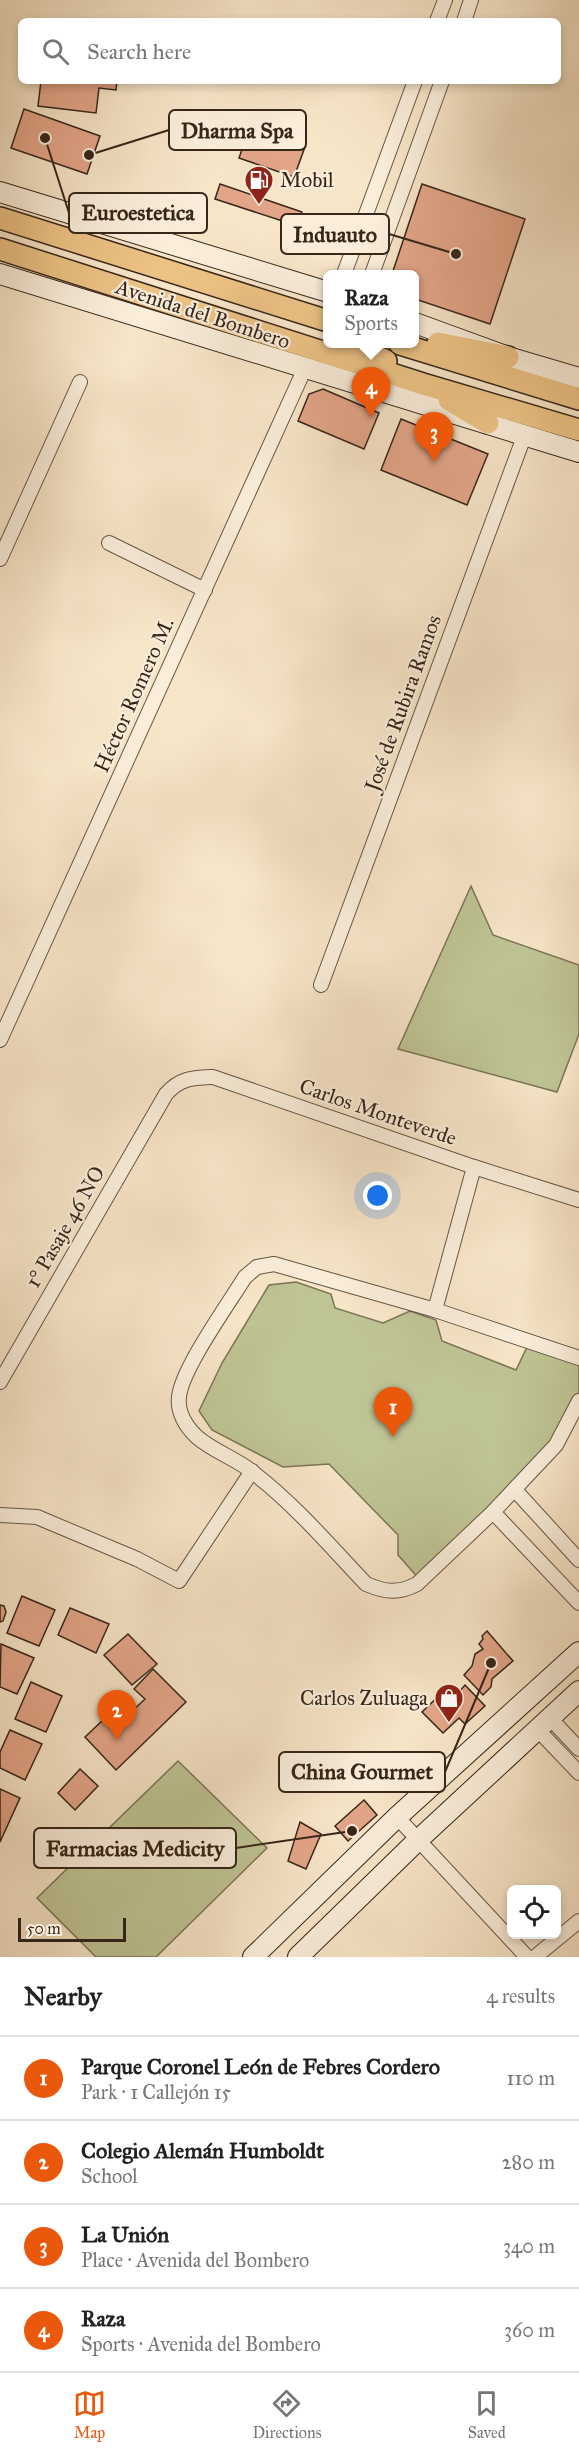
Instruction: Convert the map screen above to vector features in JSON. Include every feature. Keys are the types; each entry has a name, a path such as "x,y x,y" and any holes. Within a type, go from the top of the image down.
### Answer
{"main road":[{"path":"0,192 323,291"},
{"name":"Avenida del Bombero","path":"0,218 323,320"},
{"name":"Avenida del Bombero","path":"0,249 423,384 579,430"},
{"name":"Avenida del Bombero","path":"0,274 579,452"},
{"path":"419,325 508,357 579,378"},
{"path":"419,339 508,357"},
{"path":"360,348 384,360 579,419"},
{"path":"413,348 579,399"},
{"path":"423,384 488,423"},
{"path":"253,1957 397,1817 579,1652"},
{"path":"298,1957 418,1840 579,1691"}],"street":[{"path":"438,18 445,0"},
{"path":"465,18 471,0"},
{"path":"345,270 414,84"},
{"path":"373,270 441,84"},
{"name":"Héctor Romero M.","path":"0,1040 305,368"},
{"path":"0,560 80,382"},
{"name":"José de Rubira Ramos","path":"321,985 525,435"},
{"path":"109,543 205,590"},
{"name":"Carlos Monteverde","path":"166,1094 175,1083 213,1077 474,1167 579,1200"},
{"name":"1° Pasaje 46 NO","path":"0,1382 166,1094"},
{"path":"435,1310 474,1167"},
{"path":"579,1358 435,1310 274,1264 257,1267 245,1277 184,1377 178,1396 179,1409 185,1423 198,1437 252,1471 279,1493 366,1584 384,1592 402,1591 417,1584 493,1512 556,1445 579,1401"},
{"path":"0,1515 37,1517 137,1559 179,1581 252,1471"},
{"path":"515,1490 579,1560"},
{"path":"493,1512 579,1603"},
{"path":"544,1724 579,1749"},
{"path":"544,1724 579,1773"},
{"path":"397,1817 527,1957"},
{"path":"535,1957 579,1921"}],"green space":[{"path":"471,886 493,935 579,965 579,1034 557,1092 398,1049"},
{"path":"296,1282 331,1294 335,1308 383,1323 410,1311 436,1320 442,1341 516,1370 530,1341 579,1358 579,1401 556,1445 420,1580 398,1555 398,1535 329,1464 283,1467 212,1430 199,1411 222,1363 269,1285"},
{"path":"178,1761 267,1848 156,1957 96,1957 37,1898"}],"building":[{"path":"41,84 117,84 116,90 99,88 96,113 38,106"},
{"path":"24,109 100,136 87,174 11,148"},
{"path":"250,127 305,147 294,177 239,158"},
{"name":"Mobil","path":"220,184 302,212 298,226 215,199"},
{"path":"422,184 525,219 490,324 419,300 419,270 393,270"},
{"path":"323,389 379,413 364,449 298,421 309,394"},
{"path":"401,419 488,454 467,505 381,470"},
{"path":"22,1596 55,1610 39,1646 7,1633"},
{"path":"0,1605 4,1606 6,1612 3,1621 0,1622"},
{"path":"70,1608 109,1624 96,1653 58,1635"},
{"path":"487,1631 513,1661 492,1679 491,1687 483,1695 464,1675 472,1666 475,1654 483,1649 479,1644"},
{"path":"128,1634 157,1664 132,1685 104,1655"},
{"path":"1,1644 34,1658 17,1694 0,1687"},
{"path":"153,1669 186,1702 116,1770 85,1737 104,1719 113,1729 145,1699 134,1689"},
{"path":"31,1682 62,1696 46,1732 15,1719"},
{"path":"465,1685 485,1706 465,1724 459,1718 443,1733 422,1712 445,1690 447,1693 454,1687 459,1692"},
{"path":"10,1730 42,1744 25,1780 0,1768 0,1752"},
{"path":"80,1769 98,1786 75,1810 58,1793"},
{"path":"0,1789 20,1798 0,1842"},
{"path":"364,1800 377,1815 348,1841 335,1826"},
{"path":"300,1822 321,1834 306,1869 288,1861"}],"place":[{"name":"Euroestetica","path":"45,138"},
{"name":"Dharma Spa","path":"89,155"},
{"name":"Mobil","path":"259,206"},
{"name":"Induauto","path":"456,254"},
{"name":"Raza","path":"371,417"},
{"name":"La Unión","path":"434,462"},
{"name":"Parque Coronel León de Febres Cordero","path":"393,1437"},
{"name":"China Gourmet","path":"491,1663"},
{"name":"Carlos Zuluaga","path":"449,1724"},
{"name":"Colegio Alemán Humboldt","path":"117,1740"},
{"name":"Farmacias Medicity","path":"352,1831"}]}
